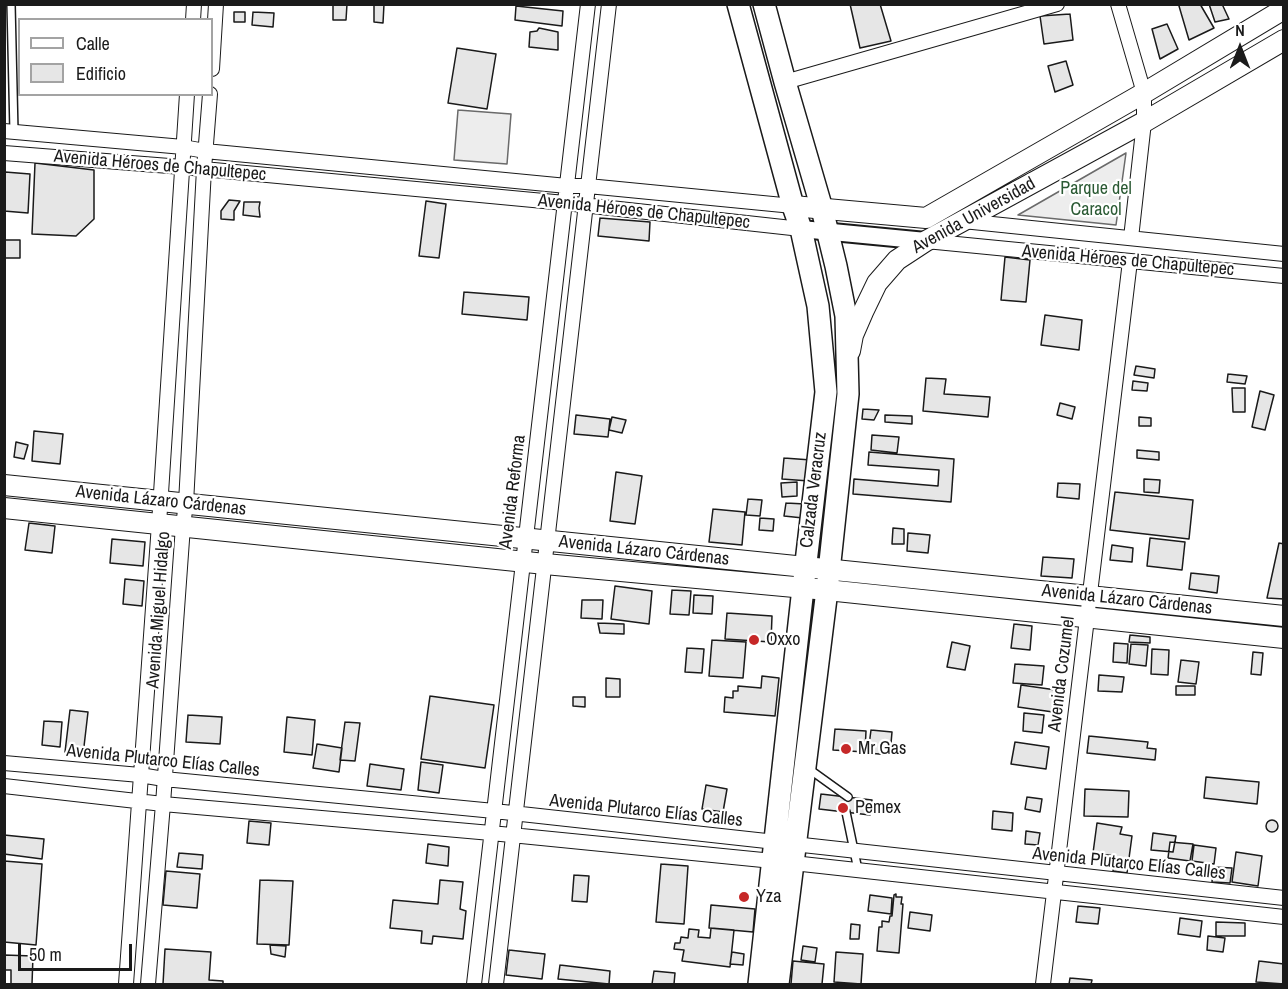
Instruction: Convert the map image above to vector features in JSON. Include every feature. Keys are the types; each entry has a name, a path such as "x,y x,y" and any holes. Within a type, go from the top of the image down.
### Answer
{"main road":[{"name":"Calzada Veracruz","path":"738,4 801,229 818,306 826,392 804,578 784,853 778,984"},
{"name":"Calzada Veracruz","path":"759,984 784,853 805,767 848,394 846,316 828,232 764,4"},
{"name":"Avenida Universidad","path":"926,218 1144,93 1284,9"},
{"name":"Avenida Universidad","path":"847,372 853,335 863,312 877,283 897,260 963,221 1144,122 1284,40"},
{"name":"Avenida Héroes de Chapultepec","path":"793,206 926,218"},
{"name":"Avenida Lázaro Cárdenas","path":"4,485 547,540 804,578 827,591 1284,638"},
{"name":"Avenida Lázaro Cárdenas","path":"4,508 545,564 804,578 828,569 1284,616"}],"street":[{"path":"213,53 216,4"},
{"name":"Avenida Reforma","path":"474,984 588,4"},
{"path":"496,984 609,4"},
{"path":"785,82 1057,4"},
{"path":"1118,4 1144,93 1144,122 1131,238"},
{"name":"Avenida Miguel Hidalgo","path":"126,984 187,96"},
{"name":"Avenida Miguel Hidalgo","path":"148,984 186,503 210,96"},
{"path":"8,153 9,132"},
{"name":"Avenida Héroes de Chapultepec","path":"9,132 793,206"},
{"name":"Avenida Héroes de Chapultepec","path":"8,153 565,203 926,242 1284,276"},
{"name":"Avenida Héroes de Chapultepec","path":"926,218 1284,254"},
{"name":"Avenida Cozumel","path":"1043,984 1130,261"},
{"name":"Avenida Plutarco Elías Calles","path":"4,763 494,811 784,853 858,870 1284,917"},
{"name":"Avenida Plutarco Elías Calles","path":"4,786 139,802 491,832 513,836 784,853 853,852 1284,898"},
{"path":"131,913 154,915"}],"lane":[{"path":"9,132 8,17 11,4"},
{"path":"805,767 848,797"},
{"path":"846,812 858,870"}],"shaded area":[{"path":"458,110 511,114 507,164 454,160"},
{"name":"Parque del Caracol","path":"1126,153 1116,225 1018,215"}],"building":[{"path":"333,4 347,4 346,20 333,20"},
{"path":"374,4 384,4 383,23 374,22"},
{"path":"850,4 880,4 891,41 860,48"},
{"path":"1181,4 1200,4 1214,28 1189,40 1179,6"},
{"path":"1209,4 1222,4 1229,19 1215,22"},
{"path":"516,6 563,11 562,26 515,20"},
{"path":"234,12 245,12 245,22 234,22"},
{"path":"253,12 274,13 273,27 252,25"},
{"path":"1070,14 1073,40 1044,44 1040,16"},
{"path":"1167,24 1178,49 1160,59 1152,29"},
{"path":"539,28 558,32 558,50 529,47 530,32 537,31"},
{"path":"457,48 496,54 487,109 448,103"},
{"path":"1066,61 1073,85 1055,92 1048,66"},
{"path":"35,163 94,170 94,219 76,236 32,234"},
{"path":"5,172 30,174 28,213 4,211"},
{"path":"229,200 240,201 234,211 234,220 221,219 221,211"},
{"path":"426,201 446,204 439,258 419,256"},
{"path":"244,202 260,202 260,217 243,215"},
{"path":"600,218 650,222 649,241 598,236"},
{"path":"4,240 20,240 20,258 4,258"},
{"path":"1005,257 1030,260 1026,302 1001,300"},
{"path":"464,292 529,297 527,320 462,314"},
{"path":"1045,315 1082,320 1079,350 1041,345"},
{"path":"1136,366 1155,369 1154,378 1134,375"},
{"path":"1228,374 1247,376 1245,384 1227,382"},
{"path":"926,378 946,379 944,394 990,397 988,417 923,411"},
{"path":"1133,381 1148,383 1147,391 1132,390"},
{"path":"1232,388 1245,388 1245,412 1233,412"},
{"path":"1260,391 1274,395 1265,430 1252,427"},
{"path":"1060,403 1075,407 1072,419 1057,415"},
{"path":"863,409 879,410 874,420 862,419"},
{"path":"576,415 610,419 608,437 574,434"},
{"path":"885,415 912,416 912,424 885,422"},
{"path":"612,417 626,420 622,433 609,430"},
{"path":"1139,417 1151,418 1151,426 1139,426"},
{"path":"34,431 63,434 60,464 32,461"},
{"path":"872,435 899,437 897,453 871,450"},
{"path":"16,442 28,445 24,459 14,457"},
{"path":"1137,450 1159,452 1159,460 1137,458"},
{"path":"869,452 954,459 951,502 853,494 854,479 938,486 939,470 868,465"},
{"path":"784,458 811,460 809,481 782,479"},
{"path":"616,472 642,476 635,524 610,521"},
{"path":"1144,479 1160,480 1159,493 1144,492"},
{"path":"797,482 797,496 782,497 781,483"},
{"path":"1058,483 1080,484 1079,499 1057,497"},
{"path":"1115,492 1193,500 1189,539 1110,530"},
{"path":"748,499 762,500 760,516 746,515"},
{"path":"786,503 805,504 803,518 784,516"},
{"path":"713,509 745,512 742,545 709,542"},
{"path":"760,518 774,519 773,531 759,530"},
{"path":"29,523 55,526 52,553 25,550"},
{"path":"893,528 904,529 904,544 892,544"},
{"path":"908,533 930,535 928,553 907,551"},
{"path":"1150,538 1185,542 1182,570 1147,566"},
{"path":"112,539 145,542 143,566 110,563"},
{"path":"1279,543 1284,544 1284,599 1267,598"},
{"path":"1112,545 1133,548 1132,562 1110,560"},
{"path":"1043,557 1074,559 1072,578 1041,576"},
{"path":"1191,573 1219,576 1217,593 1189,589"},
{"path":"125,579 144,581 142,606 123,604"},
{"path":"615,586 652,591 649,624 611,619"},
{"path":"672,590 691,591 689,615 670,614"},
{"path":"694,595 713,596 712,614 693,613"},
{"path":"582,600 603,600 602,619 581,618"},
{"path":"727,613 772,616 771,642 725,639"},
{"path":"598,623 624,624 624,634 600,633"},
{"path":"1014,624 1032,626 1030,650 1011,648"},
{"path":"1130,635 1150,637 1150,643 1129,642"},
{"path":"712,640 746,642 743,678 709,676"},
{"path":"952,642 970,646 965,670 947,667"},
{"path":"1114,643 1128,644 1127,663 1113,662"},
{"path":"1131,644 1148,645 1146,666 1129,664"},
{"path":"687,648 704,649 702,673 685,672"},
{"path":"1152,649 1169,650 1168,675 1151,674"},
{"path":"1253,652 1263,653 1261,675 1251,674"},
{"path":"1181,660 1199,662 1196,684 1178,682"},
{"path":"1015,664 1044,666 1042,685 1013,683"},
{"path":"1099,675 1124,677 1122,692 1098,691"},
{"path":"762,676 779,678 775,716 724,712 725,697 733,698 733,691 738,691 738,686 761,688"},
{"path":"606,678 620,679 620,697 606,697"},
{"path":"1021,685 1056,690 1053,712 1018,707"},
{"path":"1176,686 1195,686 1195,695 1176,695"},
{"path":"430,696 494,705 485,768 421,759"},
{"path":"573,697 585,697 585,707 573,706"},
{"path":"70,710 88,712 83,755 65,752"},
{"path":"1024,713 1044,715 1042,733 1023,731"},
{"path":"188,715 222,717 220,744 186,742"},
{"path":"287,717 315,720 312,755 284,752"},
{"path":"44,721 62,722 60,747 42,745"},
{"path":"345,722 360,723 355,761 340,760"},
{"path":"835,729 866,731 865,752 833,750"},
{"path":"871,730 892,732 890,755 868,753"},
{"path":"1089,736 1148,742 1147,748 1156,749 1155,760 1087,753"},
{"path":"1015,742 1049,747 1046,769 1011,764"},
{"path":"317,744 342,748 339,772 313,768"},
{"path":"421,762 443,765 439,793 418,790"},
{"path":"370,764 404,769 401,790 367,786"},
{"path":"1206,777 1259,782 1257,804 1204,798"},
{"path":"706,785 727,789 723,812 702,809"},
{"path":"1085,789 1129,791 1128,817 1084,816"},
{"path":"821,794 872,800 870,815 819,809"},
{"path":"1027,797 1042,799 1040,812 1025,809"},
{"path":"993,811 1013,813 1012,831 992,829"},
{"path":"1274,820 1278,826 1274,832 1270,832 1266,824"},
{"path":"249,821 271,823 269,845 247,843"},
{"path":"1097,823 1122,827 1120,834 1132,836 1127,873 1113,871 1115,856 1093,853"},
{"path":"1026,831 1040,833 1038,845 1025,844"},
{"path":"1153,833 1176,836 1173,852 1151,850"},
{"path":"4,835 44,839 42,859 4,854"},
{"path":"1170,842 1193,844 1190,861 1168,858"},
{"path":"428,844 449,847 448,866 426,863"},
{"path":"1194,845 1216,848 1214,864 1192,861"},
{"path":"1236,852 1262,856 1258,886 1232,882"},
{"path":"179,853 203,855 202,869 177,867"},
{"path":"4,861 42,864 36,945 4,942"},
{"path":"661,864 688,866 684,924 656,922"},
{"path":"1213,867 1232,868 1230,883 1212,882"},
{"path":"166,871 200,874 197,908 163,905"},
{"path":"574,875 589,876 587,902 572,901"},
{"path":"260,880 293,881 289,945 257,944"},
{"path":"440,880 463,882 460,909 466,911 463,939 433,936 432,944 421,943 422,931 390,928 393,900 438,904"},
{"path":"896,894 896,897 902,897 901,904 903,904 899,953 877,951 879,927 882,927 882,921 889,922"},
{"path":"870,895 892,898 891,914 868,911"},
{"path":"711,905 755,909 753,932 709,928"},
{"path":"1078,906 1100,908 1098,924 1076,922"},
{"path":"910,912 932,915 930,931 908,928"},
{"path":"1180,918 1202,921 1200,937 1178,934"},
{"path":"1216,922 1245,923 1245,936 1216,936"},
{"path":"851,924 860,925 859,939 850,939"},
{"path":"711,928 734,930 730,967 682,961 684,950 674,949 675,943 680,943 681,937 688,938 689,929 699,930 698,937 710,938"},
{"path":"1208,936 1225,938 1223,952 1207,950"},
{"path":"270,945 286,946 285,957 271,954"},
{"path":"803,946 817,948 815,962 801,960"},
{"path":"165,949 211,952 209,980 223,981 223,984 163,984"},
{"path":"509,950 545,954 542,979 506,975"},
{"path":"732,952 744,954 743,965 730,964"},
{"path":"836,952 863,954 861,984 834,982"},
{"path":"4,955 33,956 32,984 11,984 11,970 4,970"},
{"path":"793,961 824,964 822,984 791,984"},
{"path":"1259,961 1284,964 1284,984 1256,982"},
{"path":"560,965 610,971 609,984 558,979"},
{"path":"654,971 675,973 674,984 652,984"},
{"path":"1070,978 1092,980 1091,984 1069,984"}],"place":[{"name":"Oxxo","path":"754,640"},
{"name":"Mr Gas","path":"846,749"},
{"name":"Pemex","path":"843,808"},
{"name":"Yza","path":"744,897"}]}
